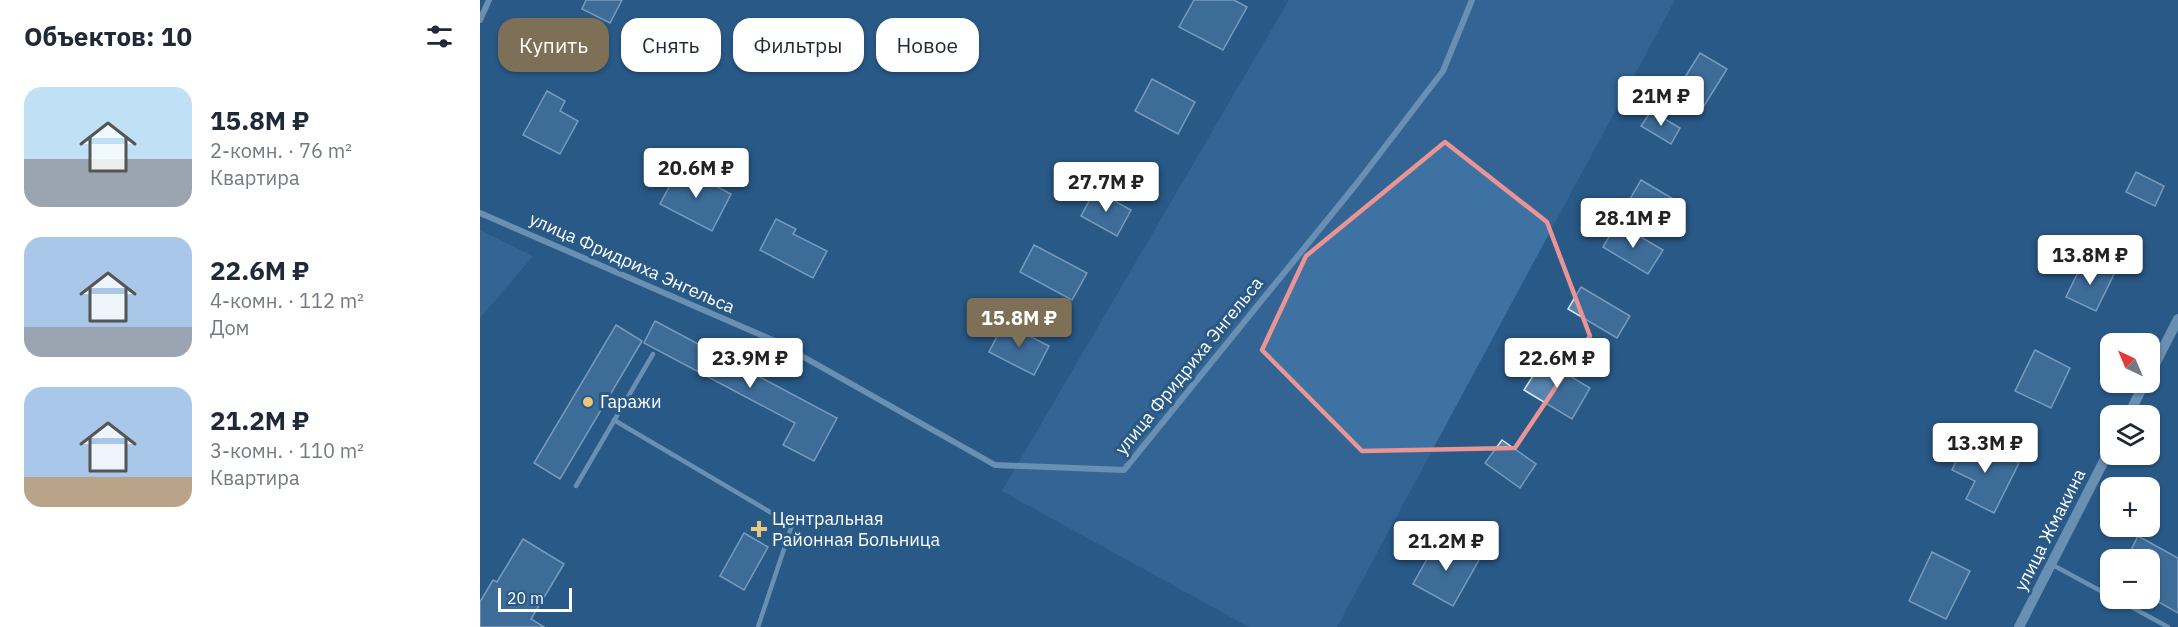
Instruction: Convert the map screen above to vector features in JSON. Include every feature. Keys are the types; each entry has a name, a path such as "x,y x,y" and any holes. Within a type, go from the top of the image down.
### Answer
{"street":[{"path":"480,20 489,0"},
{"name":"улица Фридриха Энгельса","path":"480,213 777,342 995,465 1124,470 1358,182 1443,71 1472,0"},
{"path":"2160,354 2178,319"},
{"name":"улица Жмакина","path":"2020,627 2102,465"}],"lane":[{"path":"576,486 653,354"},
{"path":"614,420 792,525 758,627"},
{"path":"2051,564 2100,591"},
{"path":"2135,609 2168,627"}],"highlighted area":[{"path":"1445,142 1547,222 1590,336 1515,448 1362,451 1262,350 1306,256"}],"shaded area":[{"path":"1289,0 1675,0 1337,627 1249,627 1002,491"},
{"path":"480,230 533,256 480,318"}],"building":[{"path":"586,0 622,0 610,23 609,18 600,18 582,9"},
{"path":"1194,0 1234,0 1247,7 1223,50 1179,27"},
{"path":"1700,53 1727,69 1704,106 1677,90"},
{"path":"1152,79 1195,102 1178,134 1135,111"},
{"path":"547,91 565,101 560,111 578,121 560,154 523,135"},
{"path":"1651,111 1680,128 1671,144 1641,126"},
{"path":"680,167 731,194 712,231 660,204"},
{"path":"2136,172 2164,186 2155,206 2126,192"},
{"path":"1641,180 1675,200 1660,226 1626,206"},
{"path":"1095,190 1131,210 1117,236 1081,216"},
{"path":"776,219 796,229 793,234 827,251 813,278 760,250"},
{"path":"1617,223 1663,250 1648,274 1603,247"},
{"path":"1034,245 1087,273 1072,300 1020,272"},
{"path":"2084,260 2114,274 2096,311 2066,297"},
{"path":"1581,287 1630,316 1617,338 1568,309"},
{"path":"655,321 837,418 814,461 783,445 795,423 644,343"},
{"path":"1004,323 1049,346 1034,375 989,352"},
{"name":"Гаражи","path":"616,325 642,341 560,479 534,463"},
{"path":"2035,350 2070,368 2051,408 2015,391"},
{"path":"1543,360 1590,388 1572,419 1524,390"},
{"path":"1967,438 2019,463 1994,513 1966,499 1975,481 1952,470"},
{"path":"1502,440 1536,464 1520,488 1485,463"},
{"path":"744,533 768,547 744,590 720,576"},
{"path":"2138,537 2140,537 2178,558 2178,613 2160,603 2160,549 2132,549"},
{"path":"1439,538 1479,560 1453,606 1413,584"},
{"path":"523,539 564,564 531,619 544,627 480,627 480,602 493,580 497,582"},
{"path":"1932,552 1970,571 1946,619 1909,601"}],"place":[{"name":"Гаражи","path":"588,402"},
{"name":"Центральная Районная Больница","path":"759,529"}]}
